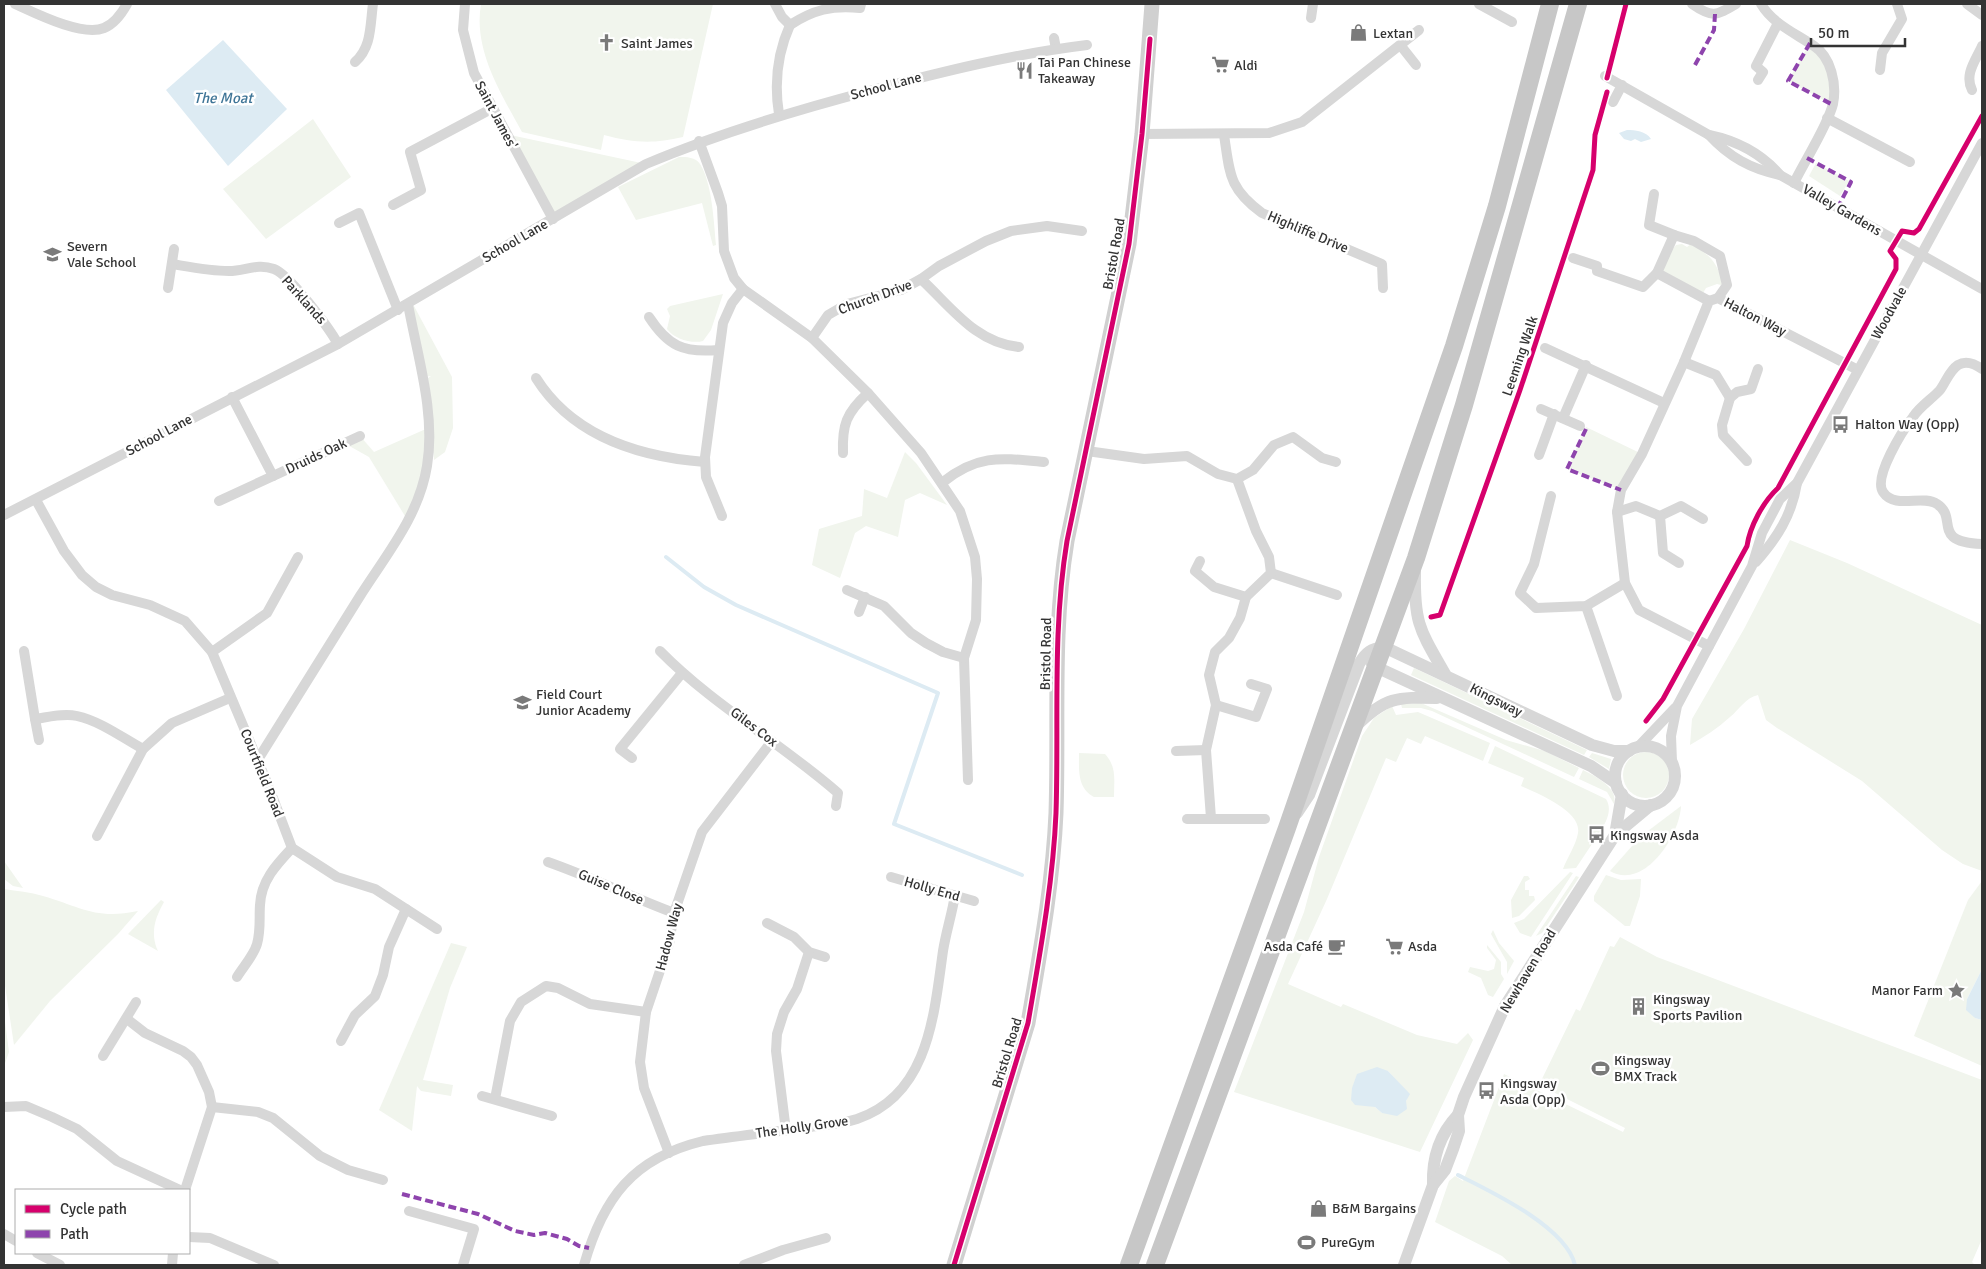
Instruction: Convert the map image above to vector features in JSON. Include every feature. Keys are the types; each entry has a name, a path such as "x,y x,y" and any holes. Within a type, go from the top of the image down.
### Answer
{"highway":[{"path":"1129,1265 1287,828 1454,346 1497,206 1550,4"},
{"path":"1155,1265 1355,728 1370,661 1384,647 1416,558 1464,405 1577,8"}],"main road":[{"name":"Bristol Road","path":"954,1265 1028,1023 1035,983 1046,908 1056,815 1056,646 1060,594 1067,541 1130,244 1142,134 1152,4"}],"street":[{"path":"16,4 49,20 78,28 101,29 112,24 127,4"},
{"path":"355,62 364,54 368,42 373,4"},
{"name":"Saint James'","path":"464,4 463,30 474,73 553,219"},
{"path":"775,4 790,25"},
{"path":"780,114 776,97 780,48 790,25 812,11 834,6 860,8 862,4"},
{"path":"1312,18 1313,4"},
{"path":"1479,4 1512,22"},
{"path":"1692,4 1707,14 1715,14 1732,5"},
{"path":"1761,4 1768,15 1778,23 1822,51 1828,62 1835,86 1832,105 1794,183"},
{"path":"1880,70 1882,53 1902,20 1897,4"},
{"path":"1967,4 1982,15"},
{"path":"1758,80 1763,72 1756,66 1778,23"},
{"path":"1142,134 1224,135 1269,133 1302,122 1419,30"},
{"path":"1054,38 1056,49"},
{"name":"School Lane","path":"4,515 338,344 646,164 699,141 780,114 938,73 1056,49 1087,45"},
{"path":"1401,46 1416,65"},
{"path":"1972,90 1970,85 1970,69 1982,46"},
{"name":"Valley Gardens","path":"1605,76 1709,135 1723,151 1752,168 1780,175 1980,288"},
{"path":"1613,102 1622,85"},
{"path":"393,205 421,190 410,152 493,108"},
{"path":"1826,118 1910,162"},
{"name":"Highliffe Drive","path":"1224,135 1230,178 1247,202 1262,213 1385,261 1383,288"},
{"name":"Valley Gardens","path":"1709,135 1728,138 1747,148 1766,160 1780,175"},
{"path":"699,141 722,206 726,261 734,278 743,289 812,338 868,393 921,453 943,482 960,511 975,557 977,611 964,658 968,780"},
{"name":"Woodvale","path":"1672,762 1671,736 1677,706 1752,566 1762,534 1780,499 1797,483 1982,143"},
{"path":"1654,194 1649,225 1694,241 1720,256 1727,284 1714,299 1657,273"},
{"path":"339,223 359,213 398,310"},
{"name":"Church Drive","path":"812,338 828,315 847,304 901,290 961,253 1011,231 1047,226 1082,231"},
{"path":"1573,258 1597,266 1597,272 1644,288 1657,273 1674,235"},
{"path":"168,288 174,249"},
{"name":"Parklands","path":"172,264 230,271 260,266 276,270 290,282 330,329 338,344"},
{"path":"1980,288 1982,277"},
{"name":"Church Drive","path":"921,279 976,333 1001,346 1020,347"},
{"path":"722,516 706,477 705,462 723,323 732,303 743,289"},
{"name":"Halton Way","path":"1708,646 1640,610 1625,583 1617,512 1621,490 1631,475 1714,299 1858,370"},
{"path":"257,760 388,556 419,498 428,465 429,434 425,394 408,304"},
{"path":"649,317 661,335 672,344 687,350 718,350"},
{"path":"1545,348 1586,365 1664,403"},
{"path":"1684,362 1716,375 1730,398"},
{"path":"1982,369 1968,362 1957,365 1950,372 1941,389 1913,416 1884,467 1880,483 1882,490 1892,498 1938,504 1943,511 1949,531 1954,537 1965,543 1982,544"},
{"path":"1539,455 1586,365"},
{"path":"1747,461 1723,435 1722,425 1730,398 1737,392 1751,390 1758,369"},
{"path":"536,378 546,394 593,434 644,454 672,460 705,462"},
{"path":"843,453 845,422 852,409 868,393"},
{"name":"Druids Oak","path":"232,397 273,476"},
{"path":"1541,409 1580,426"},
{"name":"Druids Oak","path":"219,501 360,436"},
{"path":"1087,451 1144,459 1187,456 1218,474 1237,479 1253,470 1274,445 1294,437 1322,458 1336,462"},
{"path":"943,482 960,468 983,461 1007,459 1044,462"},
{"path":"1237,479 1256,531 1269,557 1271,573"},
{"path":"1551,496 1534,564 1520,592 1536,608 1586,606 1625,583"},
{"name":"Courtfield Road","path":"36,500 64,551 82,575 96,587 112,596 150,605 185,621 212,652 292,848"},
{"path":"1617,512 1636,506 1660,516 1681,506 1703,518"},
{"path":"1660,516 1663,553 1679,563"},
{"path":"212,652 267,613 298,558"},
{"path":"1416,558 1414,594 1419,628 1445,674"},
{"path":"1200,562 1195,571 1214,587 1246,597"},
{"path":"1271,573 1337,596"},
{"path":"1211,818 1206,750 1216,705 1209,675 1215,652 1229,638 1240,618 1246,597 1271,573"},
{"path":"847,590 884,606 911,633 926,643 943,652 964,658"},
{"path":"858,612 865,597"},
{"path":"1586,606 1617,696"},
{"path":"1287,828 1309,795 1359,664 1370,661 1353,635"},
{"name":"Kingsway","path":"1384,647 1445,674 1592,745 1614,751 1634,749"},
{"path":"24,651 39,740"},
{"name":"Giles Cox","path":"660,651 682,673 772,741 802,761 838,793 836,806"},
{"name":"Kingsway","path":"1370,661 1444,698 1591,766 1619,789"},
{"path":"632,758 620,749 682,673"},
{"path":"1216,705 1256,717 1267,689 1251,684"},
{"path":"1355,728 1375,708 1395,700 1410,697 1444,698"},
{"path":"97,836 143,749 172,723 230,698"},
{"name":"Woodvale","path":"1634,749 1677,706"},
{"path":"35,720 65,715 77,716 143,749"},
{"name":"Hadow Way","path":"669,1153 644,1088 640,1062 646,1012 669,944 674,913 702,832 772,741"},
{"path":"1634,749 1657,749 1666,754 1672,762 1675,780 1672,788 1660,802 1651,805 1635,804 1619,789 1617,765 1634,749"},
{"path":"1176,751 1206,750"},
{"name":"Newhaven Road","path":"1615,835 1619,789"},
{"name":"Newhaven Road","path":"1404,1265 1433,1185 1432,1166 1446,1127 1458,1115 1479,1059 1505,1006 1615,835 1651,805"},
{"path":"1187,819 1265,819"},
{"path":"237,977 257,946 263,887 271,871 292,848 337,877 375,889 437,929"},
{"name":"Guise Close","path":"548,862 580,874 622,894 674,913"},
{"name":"Holly End","path":"891,877 974,901"},
{"name":"The Holly Grove","path":"584,1265 595,1232 610,1201 632,1176 669,1153 686,1145 703,1141 840,1123 871,1114 886,1104 907,1083 920,1062 934,1012 945,941 955,895"},
{"path":"341,1041 356,1015 375,996 383,976 389,947 406,909"},
{"path":"767,923 794,938 810,952 825,957"},
{"path":"786,1131 776,1051 777,1034 784,1012 797,989 810,952"},
{"path":"495,1099 510,1021 521,1002 546,986 558,988 590,1004 646,1012"},
{"path":"103,1056 136,1002"},
{"path":"127,1019 145,1033 184,1051 191,1057 204,1077 212,1107 185,1189"},
{"path":"482,1096 552,1116"},
{"path":"4,1107 26,1106 78,1129 117,1161 178,1189"},
{"path":"212,1107 258,1112 273,1118 320,1156 348,1170 383,1180"},
{"path":"409,1211 474,1229 463,1265"},
{"path":"4,1234 15,1240"},
{"path":"190,1236 210,1238 243,1250 274,1265"},
{"path":"744,1265 783,1250 826,1238"},
{"path":"39,1254 60,1265"}],"shaded area":[{"path":"481,4 713,4 683,137 644,142 604,135 601,150 522,132 498,86 485,54 481,38"},
{"path":"1810,43 1828,62 1833,105 1788,81"},
{"path":"313,119 351,177 266,239 223,189"},
{"path":"506,134 646,164 553,219"},
{"path":"679,157 696,160 704,172 712,203 716,245 713,246 702,203 636,220 618,187"},
{"path":"1816,163 1849,181 1840,196 1809,176"},
{"path":"1682,244 1687,247 1691,244 1712,260 1718,269 1723,283 1721,285 1717,284 1706,288 1703,293 1663,271 1669,254 1676,245"},
{"path":"723,294 711,330 703,341 684,340 674,336 667,329 670,316 667,309 670,306"},
{"path":"414,306 452,377 453,428 445,452 434,460 428,378 431,376 424,377 410,309"},
{"path":"1586,427 1642,454 1621,490 1567,469"},
{"path":"428,428 427,465 408,521 369,457 344,443 360,436 374,452"},
{"path":"905,452 916,463 947,505 920,493 905,500 898,537 866,526 855,533 840,578 812,565 819,529 862,516 864,489 887,498"},
{"path":"1790,540 1847,563 1982,625 1982,871 1963,864 1942,850 1862,781 1766,720 1758,695 1753,696 1743,704 1721,725 1690,745 1692,719 1744,629"},
{"path":"1414,668 1587,750 1584,755 1411,675"},
{"path":"1421,703 1506,740 1545,751 1579,768 1574,777 1432,711 1421,708 1402,708 1401,704"},
{"path":"1392,706 1396,715 1418,712 1490,743 1483,761 1425,736 1421,744 1407,738 1396,762 1386,758 1327,899 1288,984 1341,1007 1343,1004 1417,1035 1457,1044 1468,1033 1473,1040 1420,1152 1234,1092 1304,912 1319,857 1362,736 1374,718","holes":["1388,1071 1409,1094 1406,1101 1382,1113 1375,1107"]},
{"path":"1495,746 1606,799 1609,812 1606,821 1599,833 1596,832 1591,839 1594,841 1576,868 1563,869 1578,833 1573,817 1566,810 1547,798 1521,786 1524,778 1488,763"},
{"path":"1646,752 1659,756 1665,762 1669,775 1665,788 1659,794 1646,798 1633,794 1627,788 1623,775 1627,762 1633,756"},
{"path":"1079,753 1105,754 1109,759 1113,769 1114,797 1094,797 1084,789 1080,778"},
{"path":"1592,753 1611,759 1609,769 1589,757"},
{"path":"1583,770 1610,788 1615,798 1614,804 1607,792 1579,779"},
{"path":"1681,806 1674,831 1658,857 1647,867 1635,873 1623,875 1610,871 1640,837"},
{"path":"4,861 23,888 13,886 4,879"},
{"path":"1570,872 1573,873 1531,937 1520,933 1514,923 1524,919"},
{"path":"1606,875 1621,880 1641,879 1640,896 1630,926 1625,926 1594,901 1594,896"},
{"path":"1524,876 1528,876 1530,879 1525,882 1525,890 1529,890 1529,896 1534,896 1535,900 1519,916 1512,918 1511,900"},
{"path":"1576,876 1579,877 1542,933 1536,936"},
{"name":"Manor Farm","path":"1982,881 1982,969 1967,999 1975,1018 1982,1020 1982,1066 1914,1036 1968,900"},
{"path":"4,889 38,895 100,913 111,914 138,911 118,934 50,1001 14,1045 4,979"},
{"path":"161,900 164,902 156,920 154,932 158,951 128,934"},
{"path":"1493,930 1499,943 1514,961 1507,974 1507,962 1491,934"},
{"path":"1620,937 1657,957 1982,1080 1982,1239 1972,1262 1975,1265 1512,1265 1502,1256 1435,1222 1449,1181 1455,1176 1463,1181 1504,1074 1623,1132 1625,1128 1539,1085 1576,1009 1580,1011 1610,946 1614,947"},
{"path":"451,943 467,947 450,988 423,1080 453,1085 451,1096 421,1091 417,1086 412,1131 379,1110"},
{"path":"1487,945 1501,962 1501,974 1504,979 1493,997 1488,995 1481,978 1468,972 1470,967 1488,971 1494,969 1496,960 1487,948"},
{"path":"4,1014 9,1052 4,1066"}],"water":[{"name":"The Moat","path":"223,40 287,109 228,166 166,90"},
{"path":"1627,130 1643,133 1651,139 1641,142 1635,139 1631,141 1624,139 1619,133"},
{"path":"1982,969 1982,1020 1975,1018 1966,1010 1967,999"},
{"path":"1377,1067 1388,1071 1410,1094 1406,1101 1407,1109 1397,1116 1382,1113 1375,1107 1355,1105 1351,1100 1352,1088 1357,1074"}],"waterway":[{"path":"666,557 704,587 736,605 938,693 894,824 1022,875"},
{"path":"1458,1175 1508,1201 1543,1224 1558,1237 1569,1251 1575,1265"}],"marked path":[{"path":"1695,65 1714,30 1715,14"},
{"path":"1810,43 1788,81 1833,105"},
{"path":"1807,158 1851,182 1838,207"},
{"path":"1586,429 1567,469 1621,490"},
{"path":"402,1194 478,1214 515,1231 534,1235 545,1233 589,1248"}],"cycle path":[{"path":"1607,78 1626,4"},
{"path":"954,1265 1028,1023 1041,944 1052,866 1056,813 1057,677 1062,575 1067,541 1129,244 1142,134 1150,39"},
{"name":"Leeming Walk","path":"1431,617 1440,615 1520,390 1593,170 1595,135 1607,92"},
{"path":"1646,721 1663,699 1747,546 1751,530 1758,515 1767,500 1778,488 1896,269 1896,259 1890,251 1902,231 1914,233 1919,229 1982,116"}],"place":[{"name":"Lextan","path":"1359,33"},
{"name":"Saint James","path":"607,43"},
{"name":"Aldi","path":"1220,65"},
{"name":"Tai Pan Chinese Takeaway","path":"1024,70"},
{"name":"Severn Vale School","path":"53,254"},
{"name":"Halton Way (Opp)","path":"1841,424"},
{"name":"Field Court Junior Academy","path":"522,702"},
{"name":"Kingsway Asda","path":"1596,835"},
{"name":"Asda Café","path":"1337,946"},
{"name":"Asda","path":"1394,946"},
{"name":"Manor Farm","path":"1957,990"},
{"name":"Kingsway Sports Pavilion","path":"1639,1007"},
{"name":"Kingsway BMX Track","path":"1600,1068"},
{"name":"Kingsway Asda (Opp)","path":"1486,1091"},
{"name":"B&M Bargains","path":"1318,1208"},
{"name":"PureGym","path":"1307,1242"}]}
